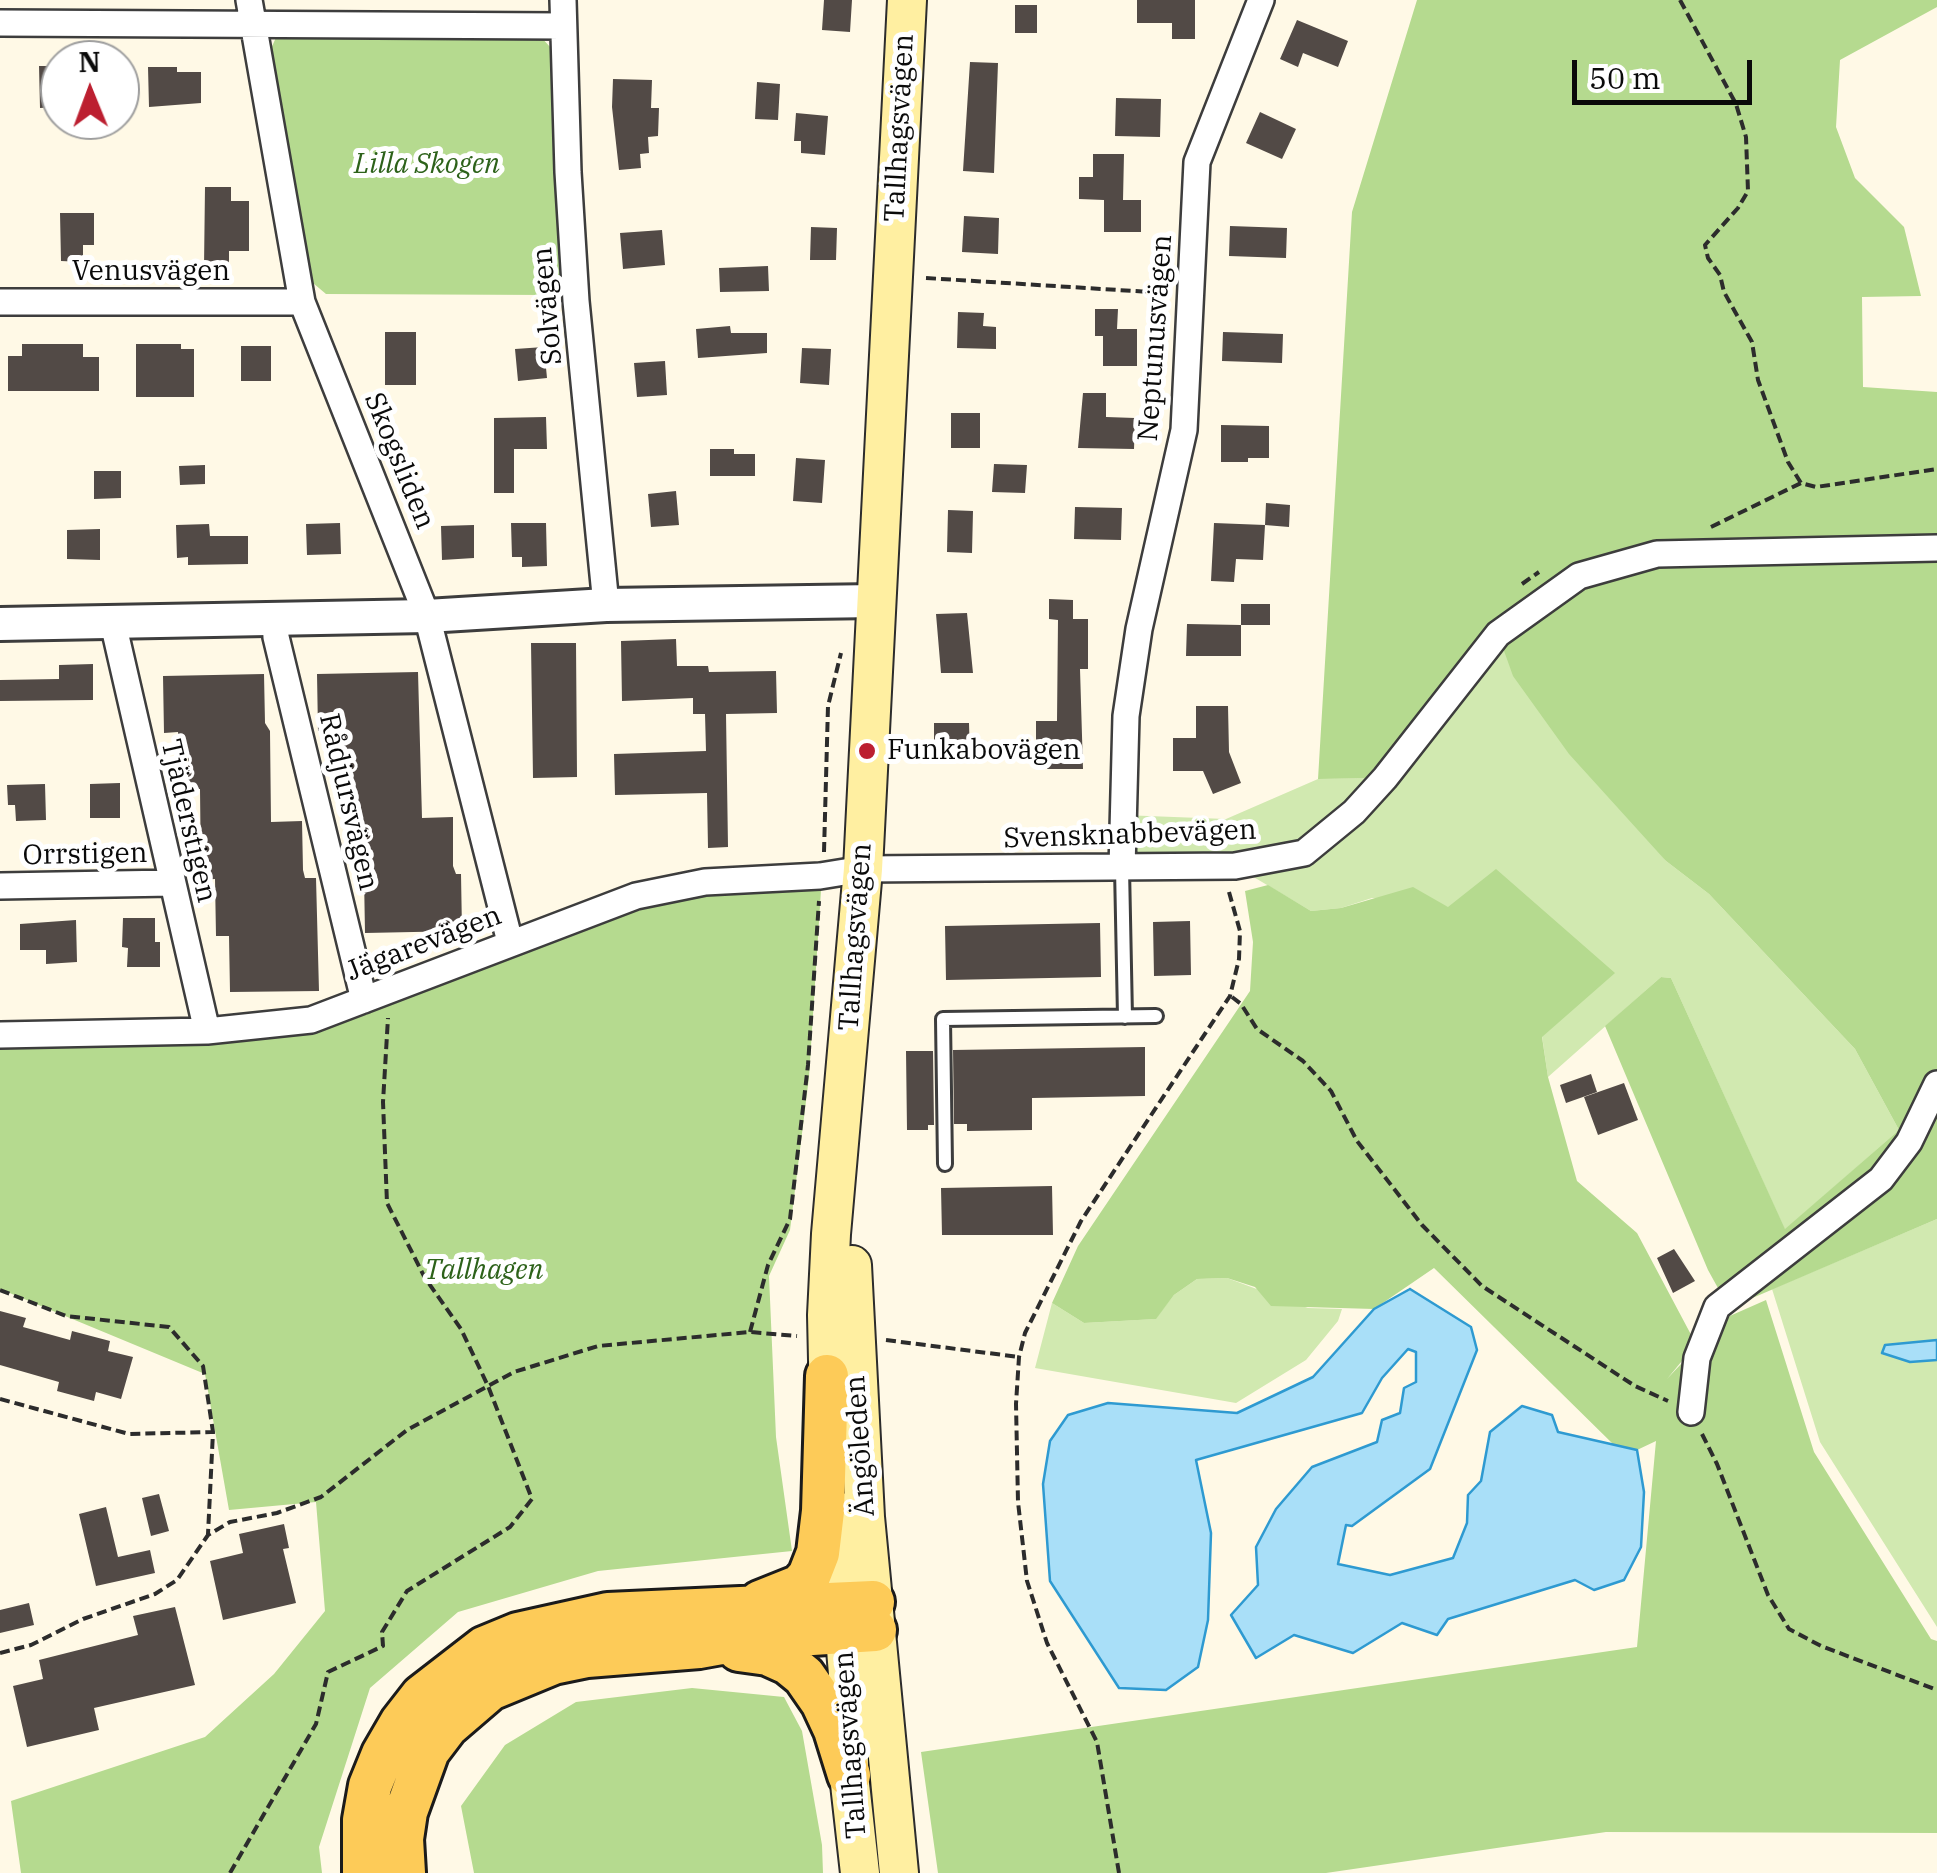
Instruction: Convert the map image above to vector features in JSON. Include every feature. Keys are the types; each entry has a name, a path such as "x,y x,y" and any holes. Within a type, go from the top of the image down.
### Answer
{"main road":[{"name":"Tallhagsvägen","path":"860,1873 849,1775 858,1617 827,1376 835,1174 863,869 907,0"},
{"name":"Ängöleden","path":"851,1017 858,1617 899,1873"},
{"path":"730,1607 788,1593 800,1586 814,1566 823,1512 827,1376"},
{"path":"364,1873 364,1820 370,1786 383,1754 400,1723 422,1696 484,1648 518,1634 608,1614 730,1607 858,1617"},
{"path":"404,1873 402,1839 419,1771 428,1752 469,1704 490,1689 553,1664 587,1656 698,1646 858,1617"},
{"path":"698,1646 768,1654 796,1670 822,1702 849,1775"}],"street":[{"name":"Solvägen","path":"563,0 576,301 606,605"},
{"name":"Neptunusvägen","path":"1122,868 1126,716 1140,630 1184,430 1197,162 1261,0"},
{"path":"0,23 251,12 563,26"},
{"name":"Skogsliden","path":"251,12 302,302 427,616 510,942"},
{"name":"Venusvägen","path":"0,302 302,302"},
{"name":"Svensknabbevägen","path":"863,869 1222,866 1304,853 1364,800 1498,634 1579,576 1658,554 1937,548"},
{"path":"0,624 427,616 606,605 876,601"},
{"name":"Rådjursvägen","path":"275,618 276,636 364,1000"},
{"name":"Tjäderstigen","path":"113,624 206,1031"},
{"name":"Jägarevägen","path":"0,1035 206,1031 311,1020 636,896 706,882 820,876 863,869"},
{"name":"Orrstigen","path":"0,886 172,883"},
{"path":"1691,1412 1697,1358 1717,1308 1881,1179 1909,1142 1937,1084"}],"lane":[{"path":"1122,868 1125,1017"},
{"path":"945,1164 943,1019 1156,1016"}],"path":[{"path":"1680,0 1736,104 1749,161 1748,191 1705,245 1708,258 1752,342 1758,380 1788,462 1801,482 1816,488 1937,468"},
{"path":"892,276 1190,295"},
{"path":"1720,532 1700,532 1801,482"},
{"path":"1518,588 1547,569"},
{"path":"750,1332 768,1265 790,1219 808,1065 820,876 826,839 828,706 841,654"},
{"path":"1119,1873 1098,1742 1047,1643 1027,1580 1018,1502 1016,1404 1020,1357 1025,1333 1081,1221 1230,996 1239,958 1240,931 1222,866"},
{"path":"230,1873 316,1724 328,1672 383,1646 382,1632 406,1591 510,1527 532,1498 461,1328 425,1278 387,1203 383,1102 390,988"},
{"path":"1230,996 1241,1004 1257,1028 1303,1061 1331,1092 1357,1140 1422,1225 1482,1286 1634,1386 1691,1412 1717,1464 1768,1595 1789,1630 1820,1646 1937,1690"},
{"path":"0,1290 66,1316 169,1327 203,1366 213,1432 208,1535"},
{"path":"0,1653 31,1644 82,1618 155,1594 176,1580 208,1535 230,1522 321,1497 407,1430 514,1372 598,1346 750,1332 811,1336"},
{"path":"871,1339 1020,1357"},
{"path":"0,1399 129,1434 213,1432"}],"green space":[{"path":"1417,0 1937,0 1937,7 1840,60 1836,127 1855,178 1904,227 1921,296 1862,297 1863,387 1937,392 1937,1219 1729,1308 1708,1270 1605,1026 1661,977 1671,978 1785,1229 1899,1130 1855,1049 1709,894 1666,861 1569,754 1513,676 1498,634 1385,778 1318,779 1352,212"},
{"name":"Lilla Skogen","path":"278,33 540,36 551,48 562,280 549,295 326,294 313,283 266,60"},
{"path":"1498,634 1666,861 1709,894 1855,1049 1899,1130 1785,1230 1671,978 1661,977 1548,1077 1542,1036 1448,907 1372,898 1341,908 1311,911 1235,866 1122,868 1122,815 1226,819 1318,779 1385,778"},
{"path":"1496,869 1615,973 1542,1037 1548,1077 1577,1181 1637,1233 1696,1344 1667,1379 1723,1319 1766,1300 1814,1452 1931,1639 1937,1641 1937,1833 1606,1832 1326,1873 938,1873 921,1752 1637,1647 1656,1441 1637,1450 1615,1446 1434,1268 1374,1309 1271,1306 1255,1287 1227,1278 1197,1279 1174,1295 1156,1319 1084,1323 1052,1303 1078,1246 1250,991 1253,942 1245,891 1268,885 1311,911 1341,908 1413,887 1448,907"},
{"name":"Tallhagen","path":"821,890 809,1077 790,1230 769,1276 776,1437 792,1551 598,1571 458,1612 370,1688 319,1847 322,1873 21,1873 11,1801 205,1737 274,1674 325,1611 316,1502 229,1510 205,1374 0,1289 0,1048 211,1044 315,1033 637,910 707,896"},
{"path":"1937,1219 1937,1340 1886,1345 1910,1362 1937,1360 1937,1627 1820,1442 1772,1289"},
{"path":"1227,1278 1308,1308 1342,1309 1338,1321 1306,1360 1236,1403 1035,1368 1052,1303 1084,1323 1155,1319 1174,1295 1197,1279"},
{"path":"692,1688 784,1697 802,1731 822,1845 823,1873 474,1873 461,1806 505,1745 576,1702"}],"water":[{"path":"1410,1289 1471,1327 1477,1350 1430,1469 1352,1526 1346,1525 1338,1564 1390,1575 1453,1558 1467,1523 1468,1495 1481,1481 1490,1432 1522,1406 1552,1415 1558,1432 1637,1450 1644,1492 1641,1547 1624,1580 1594,1590 1575,1580 1448,1619 1437,1635 1402,1623 1353,1653 1294,1635 1256,1658 1231,1615 1258,1585 1256,1547 1276,1509 1312,1467 1377,1442 1382,1420 1400,1413 1404,1388 1416,1382 1416,1352 1408,1349 1382,1378 1362,1413 1196,1460 1211,1533 1208,1620 1198,1667 1166,1690 1119,1688 1050,1581 1043,1484 1050,1441 1068,1415 1108,1403 1237,1413 1313,1377 1374,1309"},
{"path":"1937,1340 1937,1360 1910,1362 1882,1353 1885,1345"}],"building":[{"path":"824,0 852,0 850,32 822,30"},
{"path":"1137,0 1195,0 1195,39 1172,39 1172,23 1137,23"},
{"path":"1015,5 1037,5 1037,33 1015,33"},
{"path":"1297,20 1348,41 1338,67 1303,53 1298,67 1280,59"},
{"path":"970,62 998,63 994,173 963,171"},
{"path":"148,67 201,72 201,103 149,107"},
{"path":"613,79 652,80 651,108 659,108 658,136 648,137 649,153 640,154 641,168 619,170"},
{"path":"757,82 780,84 778,120 755,119"},
{"path":"1116,98 1161,99 1160,137 1115,136"},
{"path":"1260,112 1296,129 1282,159 1246,143"},
{"path":"796,113 828,116 825,155 801,153 801,141 794,141"},
{"path":"1093,154 1124,154 1123,200 1141,200 1141,232 1104,232 1104,200 1079,199 1079,177 1093,177"},
{"path":"205,187 231,187 231,201 249,201 249,251 229,251 229,267 204,267"},
{"path":"60,213 94,213 94,245 83,245 83,262 61,261"},
{"path":"964,216 999,218 998,254 962,252"},
{"path":"1230,226 1287,228 1286,258 1229,256"},
{"path":"811,227 837,228 836,260 810,260"},
{"path":"662,230 665,265 623,269 620,233"},
{"path":"768,266 769,291 720,292 719,268"},
{"path":"1095,309 1118,309 1117,329 1137,329 1137,366 1103,366 1103,336 1095,336"},
{"path":"958,312 984,313 983,326 996,327 996,349 957,348"},
{"path":"730,326 731,333 767,333 767,353 698,358 696,329"},
{"path":"385,332 416,332 416,385 385,385"},
{"path":"1223,332 1283,334 1282,363 1222,361"},
{"path":"22,344 83,344 83,357 99,357 99,391 8,391 8,356 22,356"},
{"path":"136,344 181,344 181,349 194,349 194,397 136,397"},
{"path":"241,346 271,346 271,381 241,381"},
{"path":"544,347 547,378 518,381 515,349"},
{"path":"802,348 831,349 829,385 800,383"},
{"path":"665,361 667,395 637,397 634,363"},
{"path":"1083,393 1106,393 1106,417 1135,418 1134,449 1078,448"},
{"path":"951,413 980,413 980,448 951,448"},
{"path":"546,417 547,449 514,449 514,493 494,493 494,418"},
{"path":"1221,425 1269,426 1269,458 1221,462"},
{"path":"710,449 755,454 755,476 710,476"},
{"path":"796,458 825,460 822,503 793,501"},
{"path":"994,464 1027,465 1025,493 992,492"},
{"path":"205,465 205,484 180,485 179,466"},
{"path":"94,471 121,471 121,498 94,499"},
{"path":"676,491 679,525 651,527 648,494"},
{"path":"1266,503 1290,505 1289,527 1265,525"},
{"path":"1075,507 1122,508 1121,540 1074,539"},
{"path":"948,510 973,511 972,553 947,552"},
{"path":"340,523 341,554 307,555 306,524"},
{"path":"511,523 546,523 547,566 522,567 522,557 512,557"},
{"path":"1214,523 1265,525 1263,560 1236,559 1234,582 1211,581"},
{"path":"209,524 210,536 248,536 248,564 188,565 188,557 177,558 176,525"},
{"path":"474,525 474,558 442,560 441,526"},
{"path":"100,529 100,560 67,559 67,530"},
{"path":"1049,599 1073,600 1073,619 1088,619 1088,669 1080,669 1083,769 1047,769 1047,742 1036,741 1036,721 1057,721 1058,620 1049,619"},
{"path":"1241,604 1270,604 1270,625 1241,625"},
{"path":"967,613 973,673 941,673 936,614"},
{"path":"1187,624 1241,625 1241,656 1186,656"},
{"path":"676,639 677,666 708,666 709,672 776,671 777,713 726,714 728,847 708,848 707,793 615,795 614,754 706,751 705,714 693,714 693,698 622,701 621,641"},
{"path":"531,643 576,643 577,777 533,778"},
{"path":"93,664 93,700 0,701 0,680 59,679 59,665"},
{"path":"418,672 422,818 453,817 453,866 456,874 461,874 462,931 365,933 364,876 356,876 355,786 333,787 332,731 318,731 317,674"},
{"path":"264,674 265,723 270,731 271,822 302,821 303,870 305,878 316,878 319,991 230,992 229,936 216,936 215,879 201,880 200,789 188,789 188,748 179,748 178,732 164,733 163,676"},
{"path":"1196,706 1228,706 1229,752 1241,783 1213,794 1203,771 1173,771 1173,738 1196,738"},
{"path":"934,723 969,723 970,759 934,759"},
{"path":"120,783 120,818 90,818 90,784"},
{"path":"45,784 46,820 16,821 15,805 8,805 7,785"},
{"path":"123,918 155,918 160,967 127,967 128,948 122,947"},
{"path":"76,920 77,962 46,964 46,950 20,950 20,924"},
{"path":"1190,921 1191,975 1154,976 1153,922"},
{"path":"1100,923 1101,977 946,980 945,926"},
{"path":"1145,1047 1145,1096 1032,1098 1032,1130 967,1131 967,1124 954,1124 953,1050"},
{"path":"906,1051 933,1051 934,1125 928,1125 928,1130 907,1130"},
{"path":"1591,1074 1597,1092 1566,1103 1560,1085"},
{"path":"1624,1083 1638,1120 1598,1135 1584,1097"},
{"path":"1052,1186 1053,1235 942,1235 941,1188"},
{"path":"1674,1249 1695,1281 1673,1293 1657,1258"},
{"path":"0,1311 26,1318 23,1327 70,1340 72,1331 110,1341 108,1351 133,1357 121,1399 96,1392 94,1401 57,1391 59,1382 0,1365"},
{"path":"159,1494 169,1531 151,1536 142,1498"},
{"path":"106,1507 118,1557 150,1550 155,1573 96,1586 79,1514"},
{"path":"284,1524 289,1548 283,1549 296,1603 223,1620 210,1561 243,1553 239,1534"},
{"path":"29,1603 34,1625 0,1633 0,1610"},
{"path":"175,1607 195,1685 94,1708 99,1730 27,1747 13,1686 43,1679 39,1660 138,1635 133,1616"}],"place":[{"name":"Funkabovägen","path":"867,751"}]}
